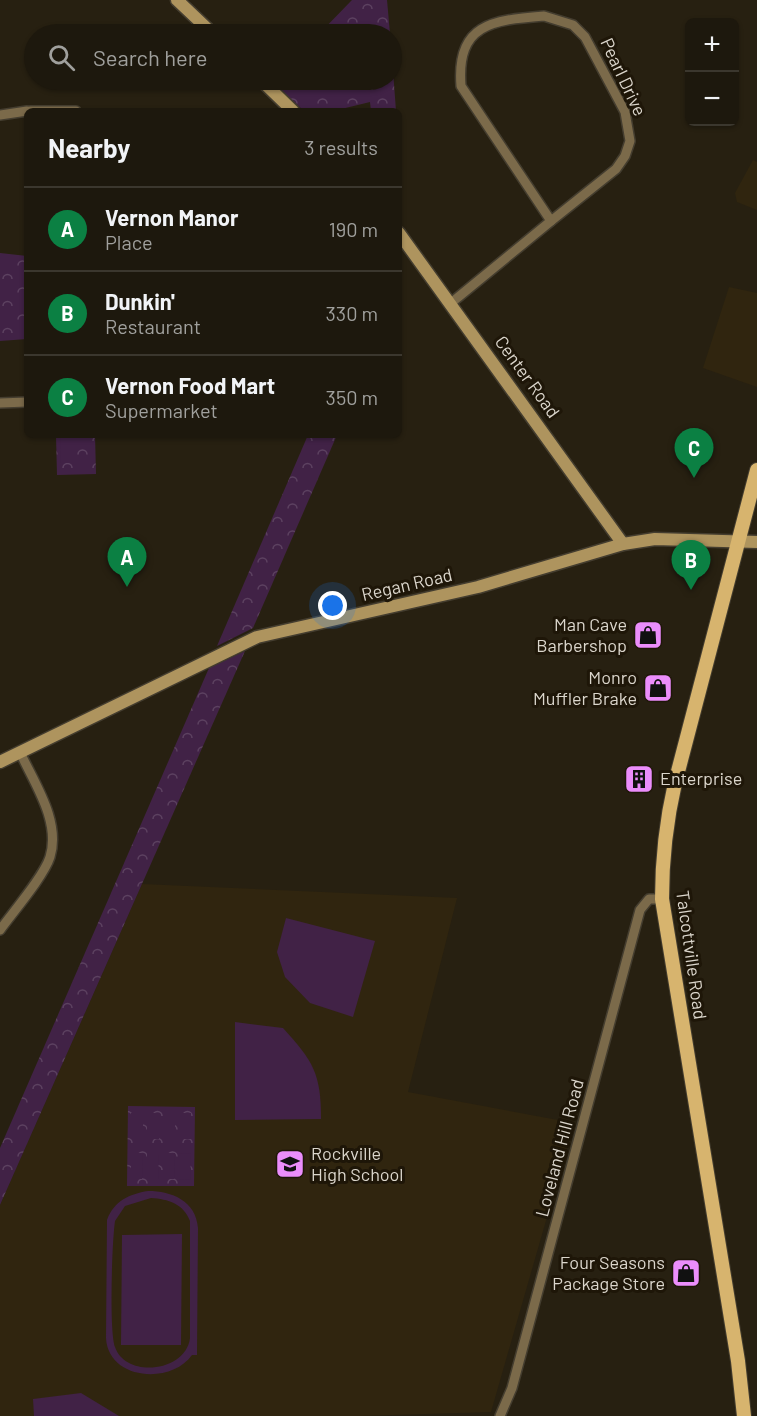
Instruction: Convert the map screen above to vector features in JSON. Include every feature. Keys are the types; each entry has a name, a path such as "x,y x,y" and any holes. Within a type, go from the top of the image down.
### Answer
{"main road":[{"name":"Talcottville Road","path":"744,1416 738,1361 662,899 664,840 670,807 757,470"}],"street":[{"path":"185,3 204,24"},
{"name":"Pearl Drive","path":"451,303 616,169 630,141 625,112 595,51 573,25 544,16 493,21 478,31 464,46 459,66 461,86 551,221"},
{"path":"271,90 290,108"},
{"path":"0,115 24,112"},
{"name":"Center Road","path":"402,236 623,544"},
{"path":"0,403 24,402"},
{"name":"Regan Road","path":"0,762 257,637 478,587 623,544 655,539 757,542"},
{"path":"0,930 50,858 52,841 50,821 20,752"},
{"name":"Loveland Hill Road","path":"512,1416 502,1412 551,1246 640,910 649,899 662,899"}],"shaded area":[{"path":"753,160 757,162 757,210 737,202 735,193"},
{"path":"729,287 757,293 757,387 703,368"},
{"name":"Rockville High School","path":"142,884 457,898 408,1092 574,1123 491,1412 360,1416 0,1416 0,1205"}],"green space":[{"path":"352,0 387,0 389,24 329,24"},
{"path":"282,90 394,90 396,108 371,108 370,102 345,108 301,108"},
{"path":"0,253 24,256 24,339 0,341"},
{"path":"56,438 95,438 96,474 57,475"},
{"path":"60,438 77,438 77,463 61,463"},
{"path":"307,438 336,438 253,628 217,646"},
{"path":"245,651 0,1205 0,1148 209,668"},
{"path":"286,918 375,941 353,1017 310,1003 285,977 277,952"},
{"path":"235,1022 283,1028 293,1039 308,1059 317,1079 321,1119 235,1120"},
{"path":"128,1106 195,1107 194,1186 127,1186"},
{"path":"131,1113 143,1113 143,1139 131,1139"},
{"path":"147,1113 159,1113 159,1139 147,1139"},
{"path":"163,1113 175,1113 175,1139 163,1139"},
{"path":"179,1113 191,1113 191,1139 179,1139"},
{"path":"131,1153 143,1153 142,1179 131,1179"},
{"path":"147,1153 159,1153 158,1179 147,1179"},
{"path":"163,1153 175,1153 174,1179 163,1179"},
{"path":"179,1153 191,1154 190,1180 179,1179"},
{"path":"157,1191 181,1199 193,1211 198,1228 197,1355 192,1355 182,1365 170,1371 156,1374 142,1374 117,1363 109,1352 106,1338 107,1220 118,1203 141,1192","holes":["151,1198 169,1201 180,1207 190,1221 190,1338 186,1349 178,1358 167,1364 143,1367 131,1364 121,1357 113,1338 114,1232 115,1221 125,1206"]},
{"path":"182,1234 181,1345 121,1345 122,1235"},
{"path":"81,1393 119,1416 34,1416 33,1399"}],"place":[{"name":"Vernon Food Mart","path":"694,478"},
{"name":"Vernon Manor","path":"127,587"},
{"name":"Dunkin'","path":"691,590"},
{"name":"Man Cave Barbershop","path":"648,635"},
{"name":"Monro Muffler Brake","path":"658,688"},
{"name":"Enterprise","path":"639,779"},
{"name":"Rockville High School","path":"290,1164"},
{"name":"Four Seasons Package Store","path":"686,1273"}]}
